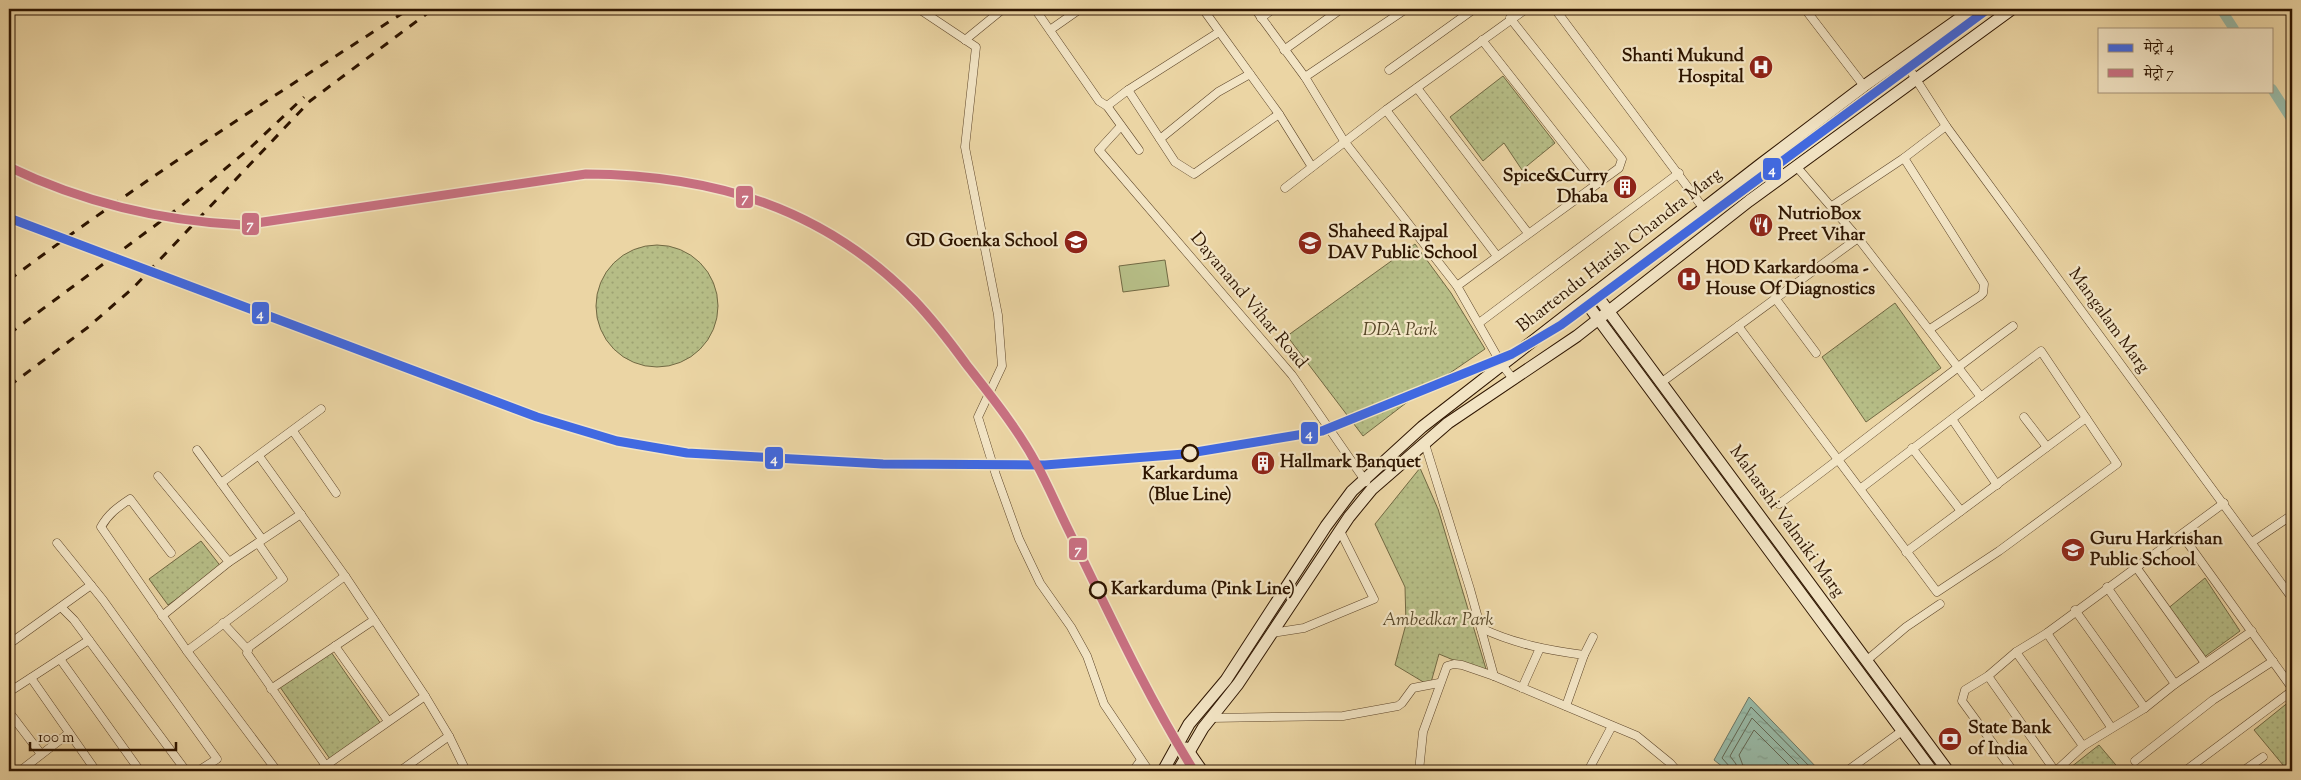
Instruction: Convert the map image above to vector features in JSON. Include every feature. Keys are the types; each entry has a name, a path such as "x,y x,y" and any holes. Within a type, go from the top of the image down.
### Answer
{"main road":[{"name":"Bhartendu Harish Chandra Marg","path":"1180,770 1210,718 1238,684 1340,531 1368,484 1422,427 1864,86 1973,9"},
{"name":"Bhartendu Harish Chandra Marg","path":"1162,771 1189,724 1226,680 1326,526 1352,491 1368,484 1425,444 1448,423 1514,380 1609,312 1796,166 2012,9"},
{"name":"Maharshi Valmiki Marg","path":"1595,293 1948,771"},
{"name":"Maharshi Valmiki Marg","path":"1585,301 1597,320 1744,514 1932,771"},
{"path":"1180,740 1202,771"},
{"path":"1171,757 1180,770"}],"street":[{"path":"919,9 976,47 965,147 998,315 1002,366 978,417 1012,521 1040,583 1071,627 1088,656 1104,704 1148,771"},
{"path":"965,40 1002,9"},
{"path":"1035,9 1099,101 1107,106 1138,150"},
{"path":"1050,30 1080,9"},
{"path":"1203,9 1279,114 1312,167"},
{"path":"1255,9 1305,77 1344,141 1457,286 1502,365 1514,380"},
{"path":"1261,18 1274,9"},
{"path":"1284,50 1341,9"},
{"path":"1305,77 1406,9"},
{"path":"1389,70 1474,9"},
{"path":"1284,188 1510,18 1526,9"},
{"path":"1555,9 1704,209"},
{"path":"1805,9 1864,86"},
{"path":"1457,286 1528,232 1619,168 1622,159 1510,18"},
{"path":"1107,106 1128,90 1219,32"},
{"path":"1482,40 1595,184"},
{"name":"Mangalam Marg","path":"1903,60 1946,126 2292,598"},
{"path":"1160,138 1218,92 1250,74"},
{"path":"1417,88 1528,232"},
{"path":"1128,90 1176,162 1194,174 1279,114"},
{"path":"1386,110 1497,256"},
{"name":"Dayanand Vihar Road","path":"1121,126 1100,150 1292,374 1368,484"},
{"path":"1832,206 1904,158 1946,126"},
{"path":"1904,158 1984,284 1983,292 1980,296 1930,329"},
{"path":"1796,166 1858,238 1981,397"},
{"path":"1479,323 1679,173"},
{"path":"1662,382 1858,238"},
{"path":"1775,298 1816,353"},
{"path":"1738,326 1937,592 1999,551 2117,464 2041,351 1860,489"},
{"path":"1778,504 1839,460 1957,366 2013,326"},
{"path":"221,484 321,409"},
{"path":"2024,417 2047,447"},
{"path":"1906,552 2086,418"},
{"path":"1952,419 1997,485"},
{"path":"292,431 336,493"},
{"path":"1425,444 1494,676"},
{"path":"1912,448 1961,511"},
{"path":"187,651 283,579 260,541 197,450"},
{"path":"259,456 345,576 425,696 449,736 466,771"},
{"path":"158,476 229,562"},
{"path":"171,553 130,499 116,508 106,518 101,527 187,651 277,771"},
{"path":"2013,771 1962,701 1965,690 1988,676 2016,652 2047,633 2107,587 2224,503"},
{"path":"162,616 229,562 301,514"},
{"path":"2252,542 2292,515"},
{"path":"1272,633 1304,628 1374,599 1340,531"},
{"path":"2182,535 2292,690 2185,771"},
{"path":"57,543 91,585 217,759 198,771"},
{"path":"2136,567 2205,663"},
{"path":"248,650 345,576"},
{"path":"9,644 91,585"},
{"path":"2107,587 2175,684"},
{"path":"1866,661 1906,628 1940,604"},
{"path":"61,606 89,640 186,771"},
{"path":"2076,610 2145,708"},
{"path":"272,690 374,620"},
{"path":"223,623 248,650 248,657 326,766"},
{"path":"1481,628 1508,640 1540,648 1584,655"},
{"path":"1988,676 2055,771 2083,746 2111,727 2145,708 2175,684 2252,632"},
{"path":"2047,633 2111,727"},
{"path":"1566,706 1584,655 1593,637"},
{"path":"9,692 89,640"},
{"path":"335,646 388,721"},
{"path":"1522,688 1540,648"},
{"path":"2016,652 2083,746"},
{"path":"60,659 140,771"},
{"path":"2135,761 2213,700 2273,661"},
{"path":"1419,771 1423,732 1439,683 1447,666 1454,664 1494,676 1637,736 1677,771"},
{"path":"31,678 96,771"},
{"path":"1210,718 1358,714 1398,706 1413,688 1439,683"},
{"path":"318,771 425,696"},
{"path":"9,712 41,754"},
{"path":"1588,771 1612,726"},
{"path":"1847,771 1902,731"},
{"path":"20,771 69,733"},
{"path":"400,771 449,736"},
{"path":"2243,771 2263,757"},
{"path":"1133,771 1141,760"}],"green space":[{"path":"1503,76 1555,143 1522,170 1504,143 1483,161 1450,117"},
{"name":"DDA Park","path":"1415,244 1451,293 1485,349 1406,403 1363,436 1287,336"},
{"path":"657,245 680,250 700,263 713,283 718,306 713,329 700,349 680,362 657,367 634,362 614,349 601,329 596,306 601,283 614,263 634,250"},
{"path":"1165,260 1169,286 1123,292 1119,266"},
{"path":"1895,303 1941,368 1866,422 1822,357"},
{"name":"Ambedkar Park","path":"1420,468 1438,509 1486,669 1482,672 1439,654 1430,686 1395,665 1406,624 1405,587 1375,524"},
{"path":"201,541 222,568 168,605 149,579"},
{"path":"2205,578 2240,631 2203,658 2166,610"},
{"path":"331,652 381,724 330,759 280,687"},
{"path":"2290,701 2292,705 2292,771 2288,771 2254,730"},
{"path":"2099,745 2121,771 2066,771"}],"water":[{"path":"1749,697 1820,771 1728,771 1714,760"}],"waterway":[{"path":"2221,9 2233,28"},
{"path":"2274,92 2292,120"}],"railway":[{"path":"9,280 156,175 409,9"},
{"path":"9,386 87,328 133,288 310,101 433,9"},
{"path":"9,334 180,207 251,147 304,97"}],"metro line":[{"name":"4","path":"9,218 537,417 617,441 687,453 883,464 1045,465 1184,454 1322,431 1512,354 1561,325 1988,9"},
{"name":"7","path":"9,167 37,180 94,200 152,214 212,223 243,225 586,174 633,176 678,181 722,190 764,202 804,220 842,241 879,268 914,300 948,339 1013,426 1041,473 1144,683 1194,771"}],"place":[{"name":"Shanti Mukund Hospital","path":"1761,67"},
{"name":"Spice&Curry Dhaba","path":"1625,187"},
{"name":"NutrioBox Preet Vihar","path":"1761,225"},
{"name":"GD Goenka School","path":"1076,242"},
{"name":"Shaheed Rajpal DAV Public School","path":"1310,243"},
{"name":"HOD Karkardooma - House Of Diagnostics","path":"1689,279"},
{"name":"Karkarduma (Blue Line)","path":"1190,453"},
{"name":"Hallmark Banquet","path":"1263,463"},
{"name":"Guru Harkrishan Public School","path":"2073,550"},
{"name":"Karkarduma (Pink Line)","path":"1098,590"},
{"name":"State Bank of India","path":"1950,739"}]}
